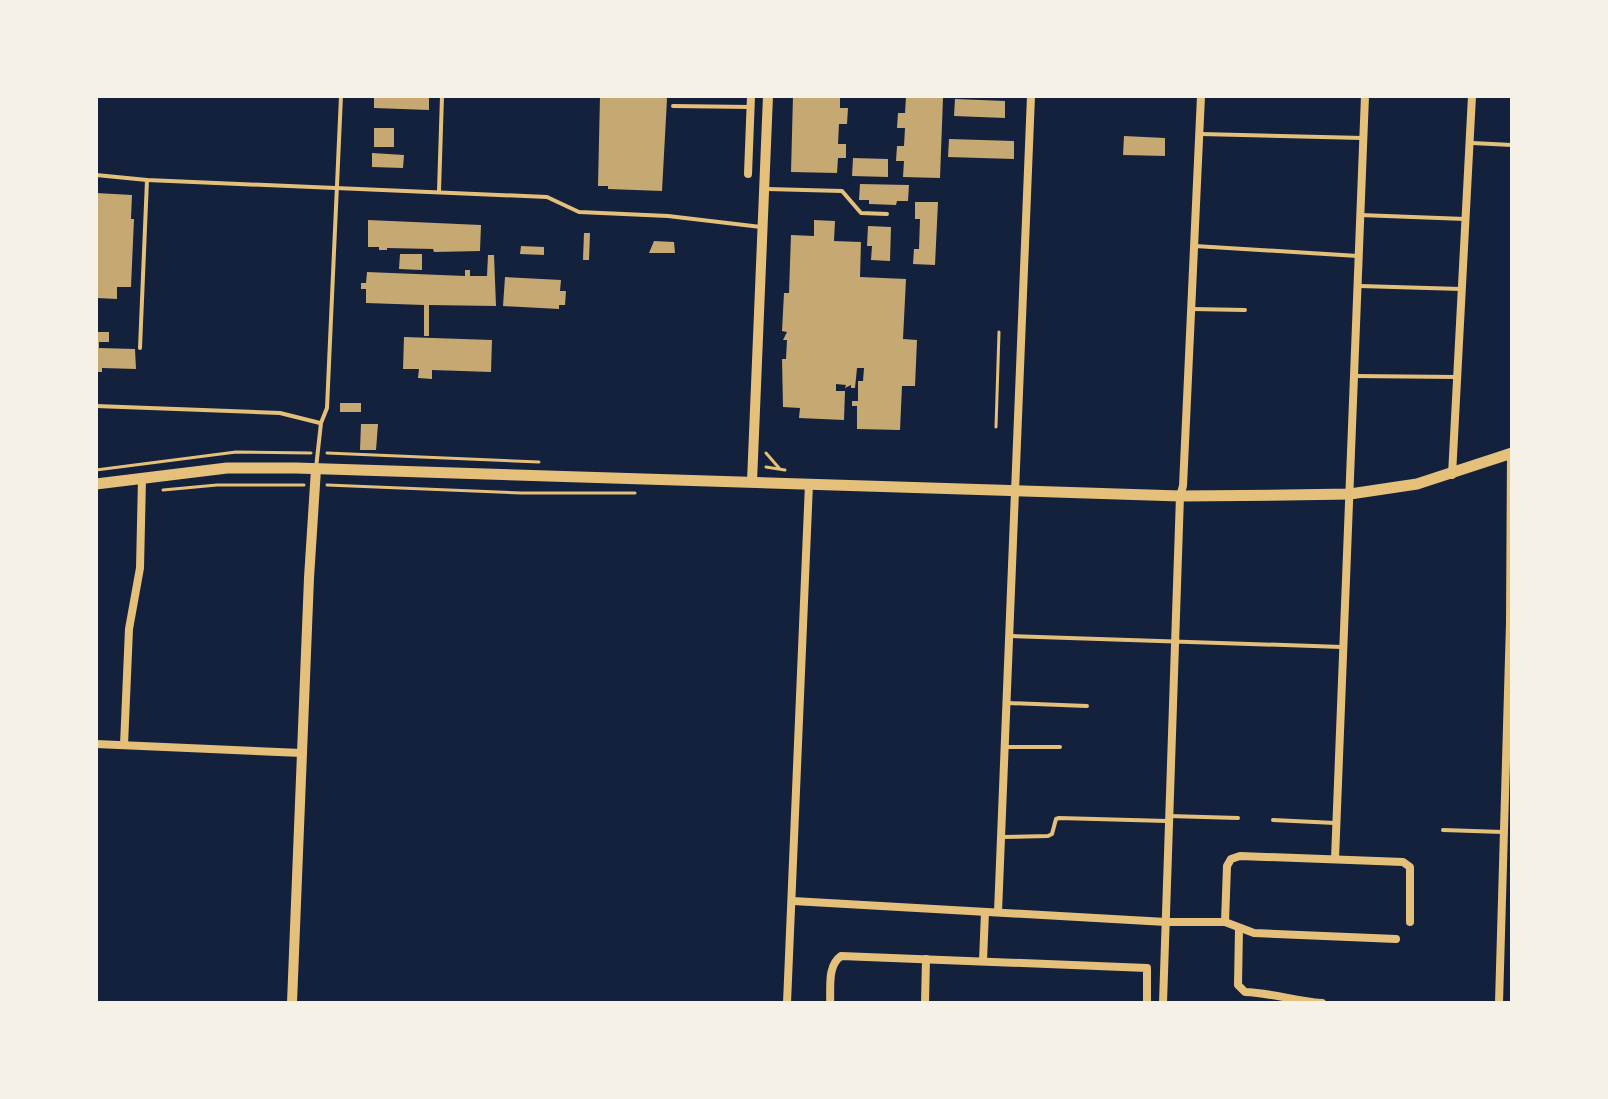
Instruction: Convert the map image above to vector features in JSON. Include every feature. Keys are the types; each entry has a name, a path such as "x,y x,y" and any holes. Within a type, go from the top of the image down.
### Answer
{"main road":[{"path":"96,484 227,468 1180,496 1350,494 1417,484 1512,454"}],"street":[{"path":"748,174 751,96"},
{"path":"752,482 768,96"},
{"path":"998,912 1031,96"},
{"path":"1163,1003 1180,496 1183,486 1201,96"},
{"path":"1335,859 1365,96"},
{"path":"1452,475 1472,96"},
{"path":"1499,1003 1501,919 1507,855 1503,832 1511,623 1512,454"},
{"path":"292,1003 316,469"},
{"path":"124,745 129,629 140,568 142,479"},
{"path":"787,1003 809,484"},
{"path":"96,744 302,753"},
{"path":"1225,922 1227,866 1231,859 1240,856 1403,862 1410,867 1410,922"},
{"path":"793,901 1166,922 1225,922 1254,933 1396,939"},
{"path":"983,961 985,912"},
{"path":"1239,928 1238,985 1245,992 1271,993 1281,1000 1322,1003"},
{"path":"830,1003 832,967 834,960 841,956 1147,968 1147,1003"},
{"path":"925,1003 926,959"}],"lane":[{"path":"316,469 321,423 327,408 341,96"},
{"path":"439,191 442,96"},
{"path":"673,106 751,107"},
{"path":"1199,134 1363,138"},
{"path":"1469,143 1512,145"},
{"path":"96,175 147,180 547,197 579,212 668,216 763,228"},
{"path":"140,348 147,180"},
{"path":"765,189 842,191 861,213 887,214"},
{"path":"1360,215 1465,219"},
{"path":"1192,245 1359,256"},
{"path":"1358,286 1461,289"},
{"path":"1190,309 1245,310"},
{"path":"1354,376 1457,377"},
{"path":"96,406 280,413 321,423"},
{"path":"1008,636 1344,647"},
{"path":"1006,703 1087,706"},
{"path":"1004,747 1060,747"},
{"path":"1001,837 1048,836 1059,818 1238,818"},
{"path":"1273,820 1335,823"},
{"path":"1443,830 1503,832"},
{"path":"1501,919 1512,919"}],"path":[{"path":"996,427 999,332"},
{"path":"764,448 779,468"},
{"path":"96,470 236,452 311,453"},
{"path":"325,453 541,462"},
{"path":"752,466 787,471"},
{"path":"140,492 217,485 313,485 521,493 648,493"}],"building":[{"path":"374,96 429,96 429,110 374,108"},
{"path":"600,96 665,96 667,99 662,191 598,186"},
{"path":"793,96 840,96 840,108 848,108 847,124 839,124 838,144 846,144 846,158 838,158 837,173 791,172"},
{"path":"906,97 943,98 940,178 903,177 904,161 896,161 897,146 904,146 905,128 897,128 898,113 905,113"},
{"path":"955,99 1005,101 1005,118 954,116"},
{"path":"374,128 394,128 394,147 374,147"},
{"path":"1124,136 1165,138 1165,156 1123,155"},
{"path":"949,139 1014,141 1014,159 948,157"},
{"path":"372,153 404,155 403,168 372,167"},
{"path":"853,158 888,159 888,177 852,176"},
{"path":"860,184 909,185 908,201 897,201 896,205 869,204 869,200 859,200"},
{"path":"96,193 132,195 131,287 117,287 117,299 96,298"},
{"path":"915,202 938,202 935,265 913,264 914,249 919,249 920,219 915,219"},
{"path":"368,220 481,225 480,251 434,252 433,249 379,250 379,247 368,247"},
{"path":"814,220 835,221 834,241 861,242 860,277 906,279 903,339 917,340 915,386 902,386 900,430 857,429 857,406 852,406 852,401 858,401 858,381 863,381 864,368 857,368 855,388 836,384 836,391 845,391 844,420 799,418 800,408 783,407 782,359 786,359 787,340 783,340 787,332 782,331 784,293 789,293 791,235 814,236"},
{"path":"868,226 891,227 890,261 871,260 872,246 867,246"},
{"path":"584,233 590,233 589,260 583,260"},
{"path":"654,241 674,242 675,253 649,253"},
{"path":"521,246 544,247 544,255 520,254"},
{"path":"400,254 422,254 422,270 399,269"},
{"path":"488,255 494,255 496,306 429,305 429,336 424,336 424,305 366,303 366,289 361,289 361,283 366,283 367,272 465,276 465,270 470,270 470,276 487,276"},
{"path":"505,277 561,280 560,291 566,291 565,305 559,305 559,309 503,306"},
{"path":"96,332 109,332 109,342 99,342 99,348 135,349 136,369 102,368 102,372 96,372"},
{"path":"404,337 492,340 491,372 432,370 432,379 418,378 419,369 403,369"},
{"path":"340,403 361,403 361,412 340,412"},
{"path":"361,424 378,424 376,450 360,450"}]}
